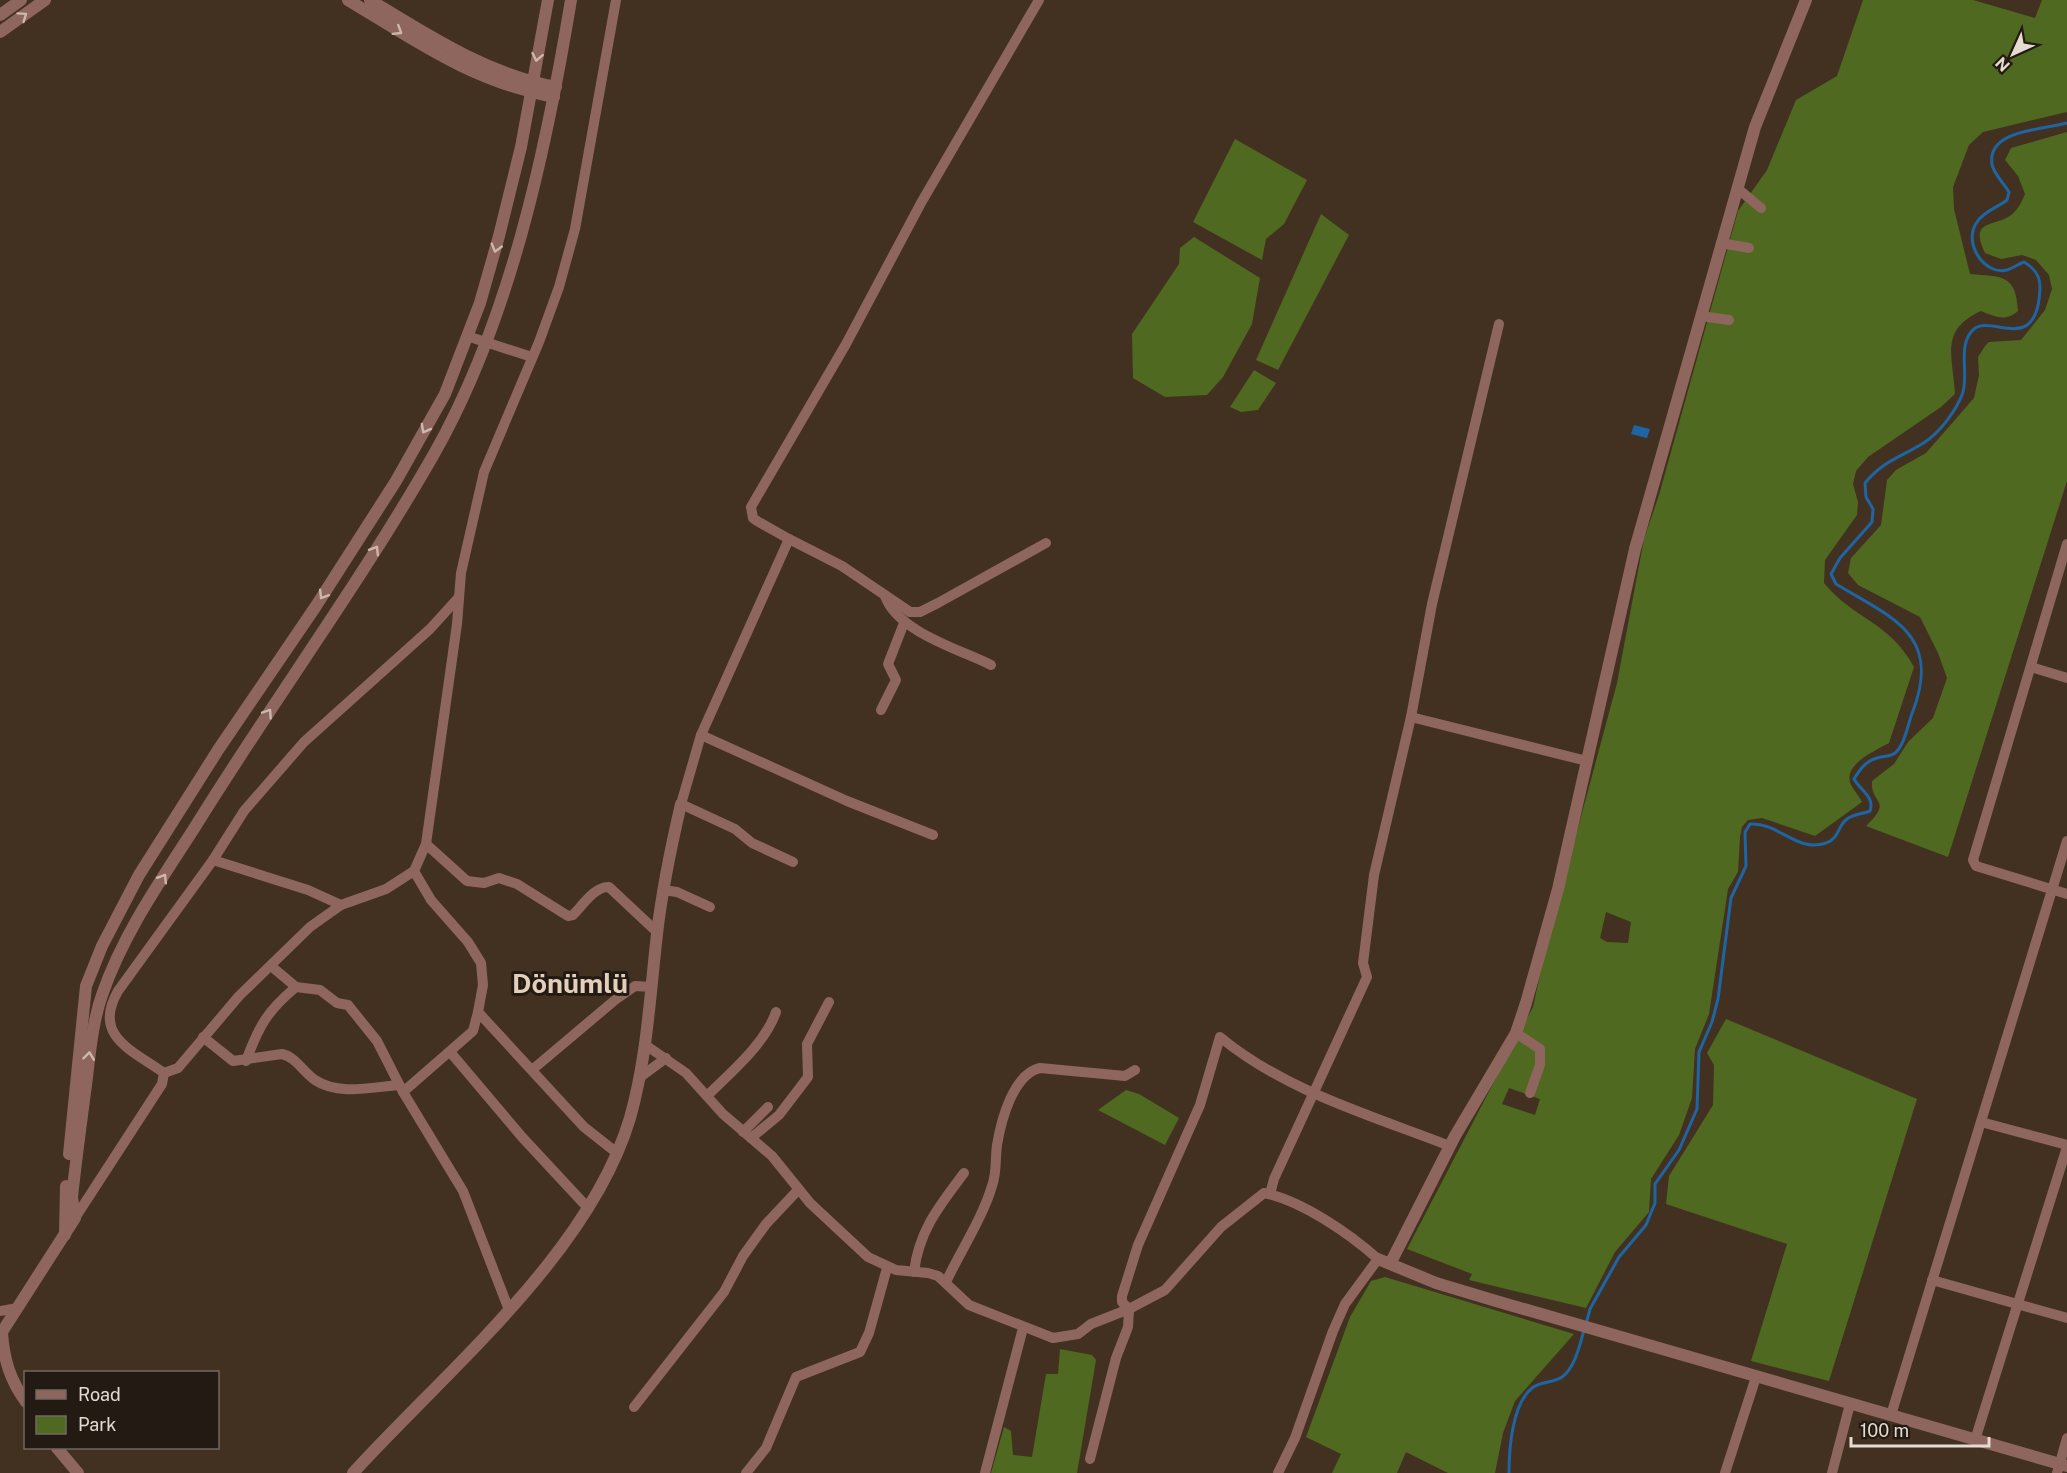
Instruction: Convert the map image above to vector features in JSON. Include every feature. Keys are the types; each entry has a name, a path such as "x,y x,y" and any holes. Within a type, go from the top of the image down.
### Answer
{"street":[{"path":"0,15 21,0"},
{"path":"0,32 45,0"},
{"path":"348,0 443,59 555,92"},
{"path":"370,0 464,56 532,87"},
{"path":"65,1235 64,1206 79,1036 86,986 102,946 140,875 218,750 316,606 396,481 445,394 467,336 499,236 532,87 548,0"},
{"path":"75,1218 72,1197 93,1026 103,993 123,948 242,751 344,600 435,452 468,385 523,234 555,92 571,0"},
{"path":"164,1073 178,1068 239,996 310,927 341,905 386,889 414,871 426,844 461,573 484,472 559,287 575,229 616,0"},
{"path":"1039,0 921,203 846,344 751,507 753,518 757,521 842,566 910,612 920,612 1046,543"},
{"path":"1278,1473 1295,1438 1345,1304 1385,1260 1516,1033 1558,889 1635,549 1755,127 1806,0"},
{"path":"1737,188 1761,208"},
{"path":"1721,243 1749,248"},
{"path":"1701,316 1729,320"},
{"path":"1270,1194 1274,1179 1367,977 1364,963 1374,875 1411,717 1432,604 1499,324"},
{"path":"467,336 532,357"},
{"path":"353,1473 400,1422 488,1335 509,1310 562,1244 587,1208 617,1153 630,1118 639,1078 663,890 681,804 701,735 789,538"},
{"path":"2067,544 1973,860 1976,866 2067,894"},
{"path":"164,1073 115,1039 109,1026 111,1003 213,860 244,811 304,742 430,629 459,596"},
{"path":"885,596 889,608 904,623 991,665"},
{"path":"881,710 896,680 888,664 904,623"},
{"path":"2031,667 2067,678"},
{"path":"1411,717 1587,761"},
{"path":"701,735 847,801 933,835"},
{"path":"681,804 735,829 752,843 793,862"},
{"path":"1892,1415 2067,841"},
{"path":"426,844 468,881 484,883 500,878 517,884 568,916 573,915 597,890 609,887 657,932"},
{"path":"213,860 308,890 341,905"},
{"path":"203,1037 232,1061 246,1061 282,1054 290,1056 309,1075 328,1088 345,1090 401,1088 451,1053 473,1031 483,985 481,963 468,942 431,900 414,871"},
{"path":"663,890 677,892 710,907"},
{"path":"271,966 296,987 320,990 337,1003 348,1005 377,1041 401,1088 463,1191 509,1310"},
{"path":"532,1070 621,995 635,986 651,987"},
{"path":"246,1061 262,1021 274,1005 296,987"},
{"path":"747,1135 779,1115 808,1077 807,1044 829,1002"},
{"path":"478,1012 584,1127 617,1153"},
{"path":"707,1096 749,1052 773,1020 776,1012"},
{"path":"1516,1033 1540,1049 1542,1056 1530,1093"},
{"path":"1130,1309 1122,1302 1122,1296 1138,1245 1200,1105 1220,1037 1242,1054 1314,1093 1450,1146"},
{"path":"644,1044 687,1073 707,1096 772,1156 798,1190 846,1238 887,1268 928,1272 946,1282 969,1305 1053,1338 1064,1338 1130,1309 1165,1290 1221,1227 1252,1200 1264,1193 1280,1196 1359,1242 1385,1260 1436,1283 1892,1415 2061,1467 2067,1438"},
{"path":"451,1053 522,1137 587,1208"},
{"path":"639,1078 666,1058"},
{"path":"946,1282 992,1187 997,1143 1008,1107 1022,1079 1030,1072 1040,1068 1125,1076 1136,1070"},
{"path":"24,1399 15,1388 2,1357 1,1334 162,1084 164,1073"},
{"path":"747,1135 768,1107"},
{"path":"1975,1440 2067,1146 1981,1122"},
{"path":"914,1272 924,1231 940,1203 964,1173"},
{"path":"634,1407 724,1292 743,1256 766,1224 798,1190"},
{"path":"746,1473 766,1448 796,1377 860,1352 869,1333 887,1268"},
{"path":"1932,1280 2067,1318"},
{"path":"0,1311 18,1308"},
{"path":"1090,1459 1116,1358 1128,1327 1130,1309"},
{"path":"985,1473 1023,1328"},
{"path":"1725,1473 1756,1377"},
{"path":"1832,1473 1850,1404"},
{"path":"58,1449 78,1473"}],"green space":[{"path":"1863,0 1973,0 2035,18 2042,0 2067,0 2067,112 1983,132 1969,145 1953,187 1954,209 1970,274 2005,279 2014,290 2018,311 2009,316 1996,317 1981,311 1968,318 1959,327 1954,336 1951,356 1955,394 1941,407 1868,457 1856,471 1853,484 1858,502 1857,515 1825,560 1824,583 1847,605 1893,640 1914,667 1889,743 1870,753 1852,769 1850,782 1862,802 1815,836 1762,818 1748,820 1742,827 1738,872 1728,889 1709,1014 1695,1049 1692,1098 1679,1135 1651,1179 1649,1212 1615,1252 1586,1308 1469,1280 1472,1274 1407,1249 1533,1007 1547,943 1617,683 1644,539 1659,495 1738,211 1767,170 1796,100 1837,76","holes":["1606,912 1631,922 1628,943 1607,942 1600,938","1509,1088 1540,1099 1535,1115 1502,1104"]},
{"path":"2067,132 2067,481 1948,857 1866,826 1880,806 1872,789 1872,781 1894,764 1908,742 1933,718 1947,678 1938,653 1920,617 1858,585 1848,573 1851,558 1881,525 1887,480 1896,470 1926,453 1974,398 1979,375 1978,357 1985,346 1989,342 2021,340 2045,310 2052,289 2049,275 2036,260 2022,255 2001,259 1985,253 1980,235 1984,227 2014,213 2025,194 2018,176 2005,160 2011,148"},
{"path":"1235,139 1307,180 1284,224 1266,239 1262,260 1193,222"},
{"path":"1321,214 1349,235 1278,370 1256,360"},
{"path":"1194,237 1260,278 1252,324 1223,377 1207,395 1165,397 1133,378 1132,334 1179,264 1180,248"},
{"path":"1254,370 1276,383 1258,410 1241,412 1230,407"},
{"path":"1726,1019 1917,1099 1829,1381 1751,1361 1787,1244 1666,1204 1669,1176 1713,1105 1714,1065 1707,1053"},
{"path":"1126,1090 1139,1094 1179,1118 1165,1145 1098,1110"},
{"path":"1385,1277 1574,1334 1515,1401 1503,1433 1495,1473 1448,1473 1406,1452 1397,1473 1332,1473 1341,1454 1306,1437 1350,1317 1371,1281"},
{"path":"1060,1349 1092,1355 1096,1360 1077,1473 991,1473 1004,1427 1011,1431 1013,1455 1032,1457 1046,1374 1058,1374"}],"water":[{"path":"1634,425 1650,429 1647,438 1631,434"}],"waterway":[{"path":"1586,1324 1590,1309 1619,1257 1646,1225 1655,1203 1655,1184 1679,1150 1697,1109 1699,1052 1712,1022 1718,999 1731,898 1746,866 1745,832 1750,824 1760,825 1806,844 1815,845 1830,841 1847,819 1870,811 1869,798 1854,779 1859,772 1870,761 1895,753 1904,739 1920,685 1921,663 1916,646 1906,631 1893,619 1836,584 1831,574 1840,558 1872,522 1873,509 1866,497 1865,483 1886,464 1931,438 1955,408 1964,387 1964,351 1969,335 1974,329 1982,326 2013,329 2023,327 2031,321 2037,308 2040,287 2036,272 2024,262 2007,270 1999,271 1991,268 1978,256 1974,248 1973,230 1983,215 2007,200 2009,192 1992,164 1993,152 1998,144 2007,137 2019,133 2067,123"},
{"path":"1509,1473 1513,1428 1525,1395 1539,1384 1559,1379 1567,1373 1584,1330"}],"district":[{"name":"Dönümlü","path":"570,983"}]}
